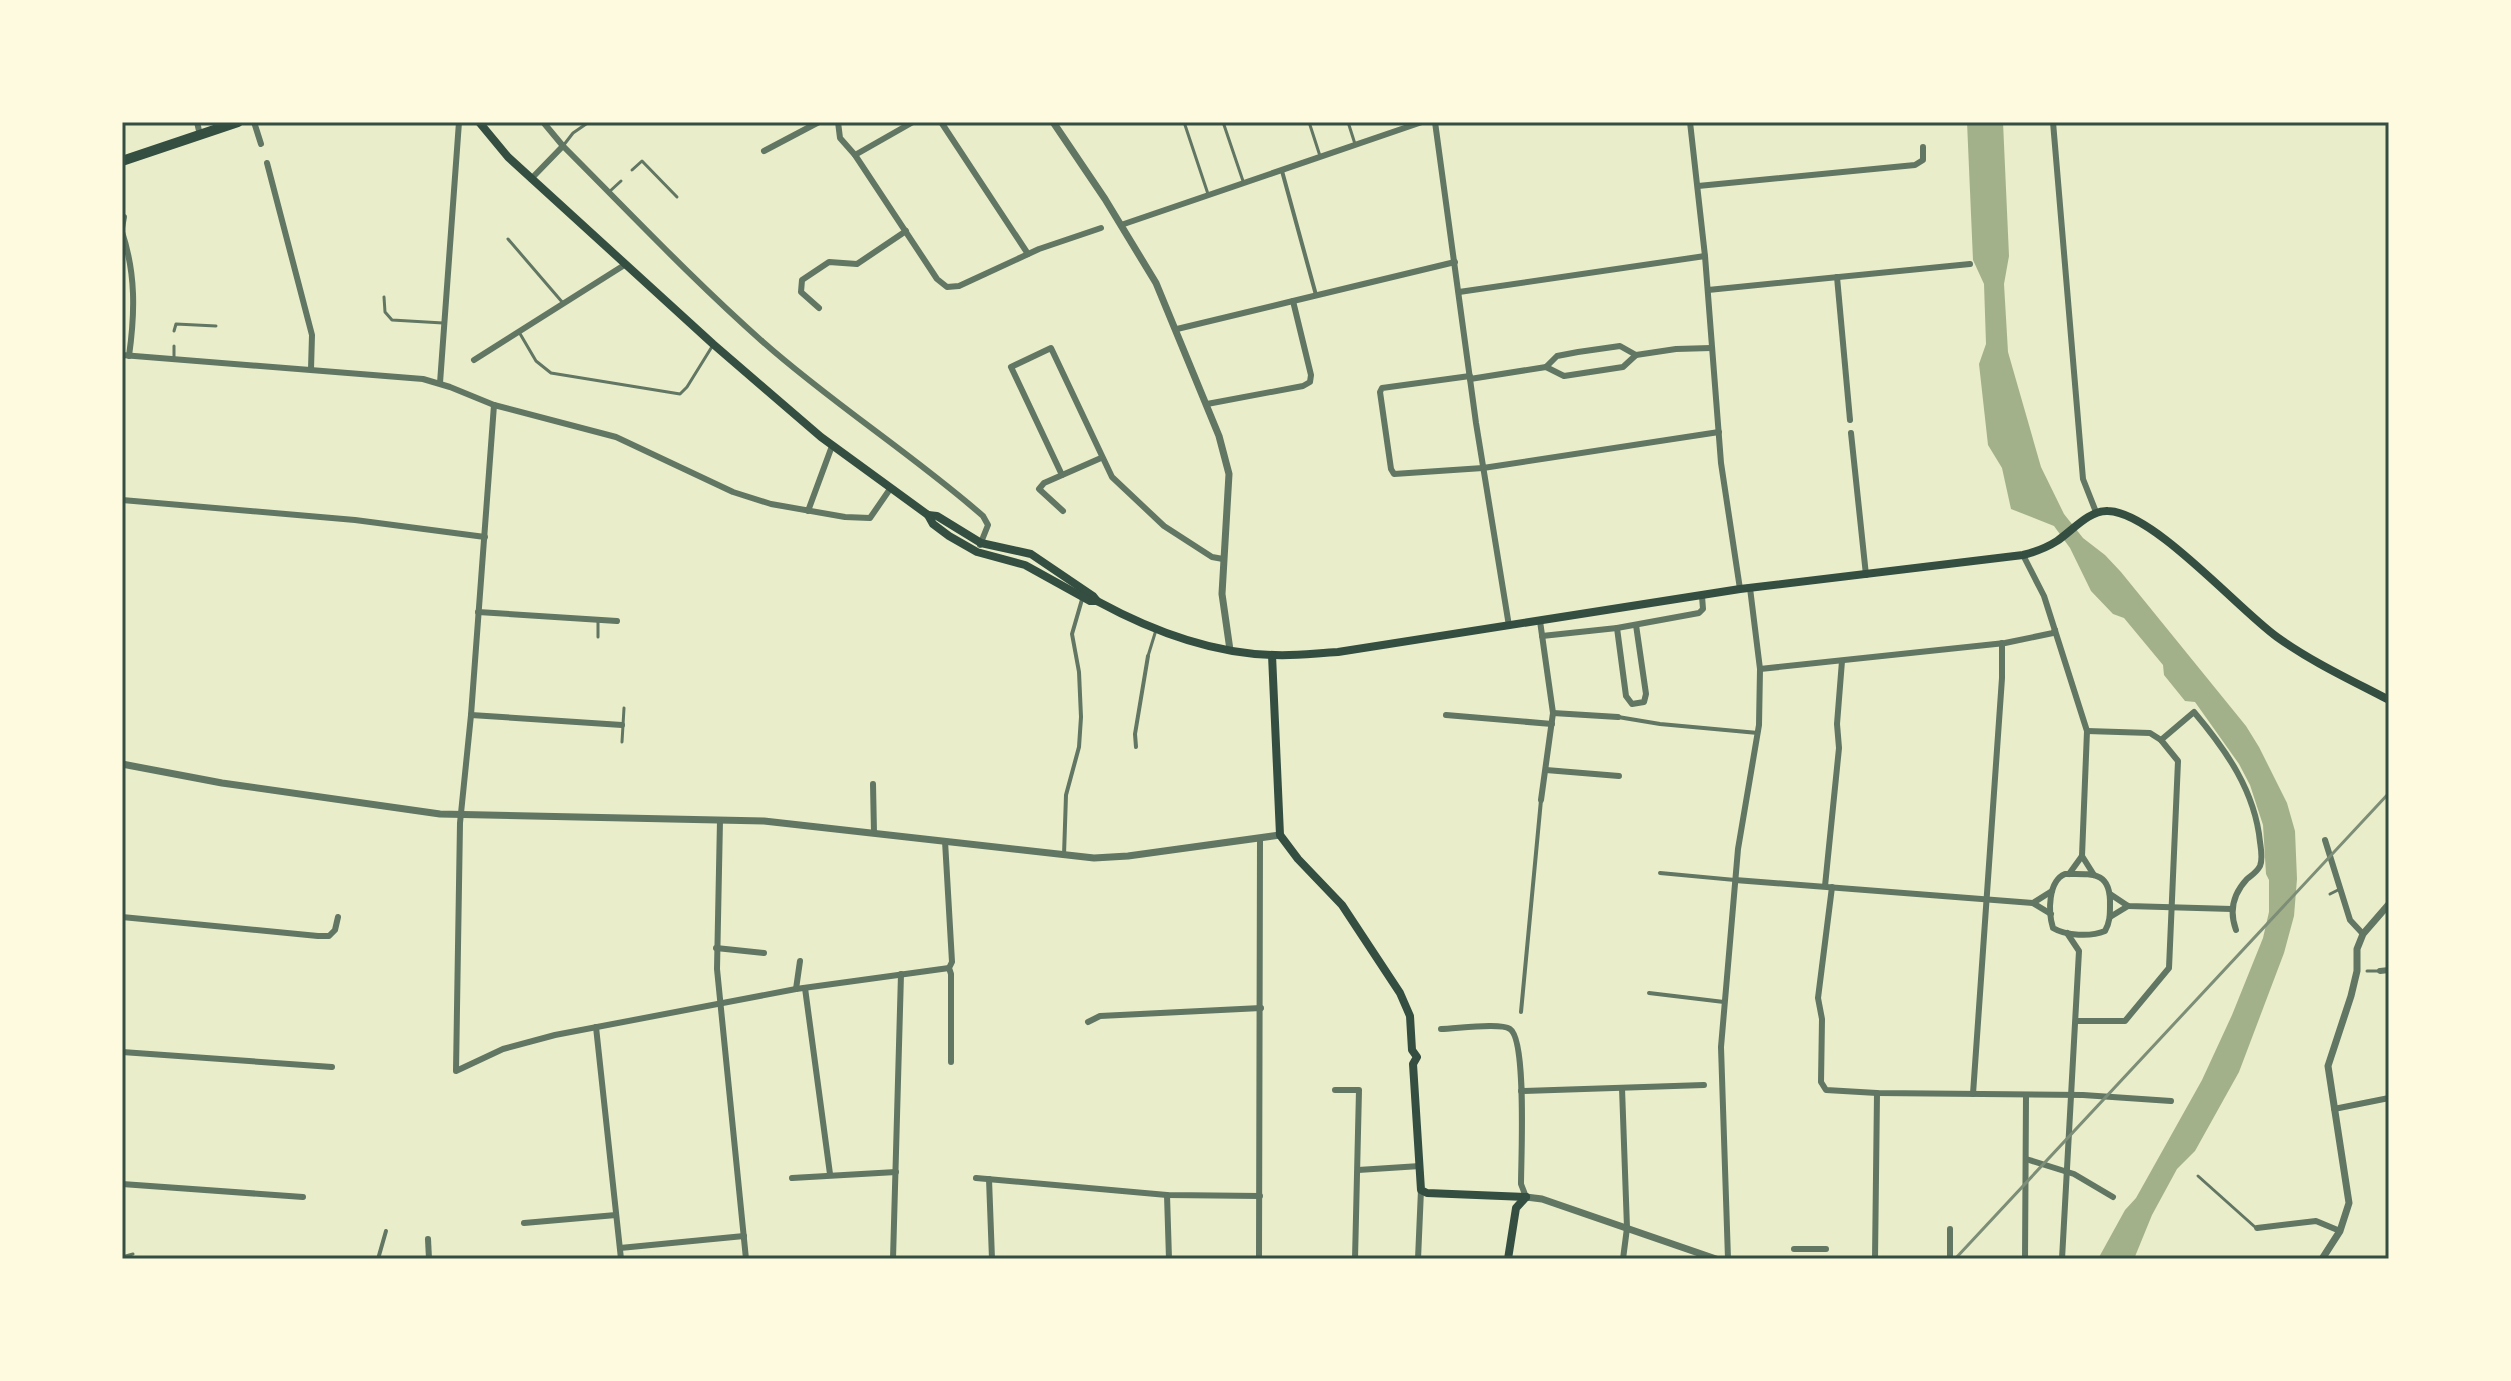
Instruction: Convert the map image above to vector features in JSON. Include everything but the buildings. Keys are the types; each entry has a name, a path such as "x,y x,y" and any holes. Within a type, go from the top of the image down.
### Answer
{"highway":[{"path":"122,161 238,122"}],"main road":[{"path":"479,122 531,179 713,344 832,446 890,489 928,515 937,516 979,547 1031,554 1097,601 1156,630 1207,647 1272,655 1338,652 1745,589 2023,555 2042,550 2096,512 2110,511 2121,513 2162,537 2277,637 2302,654 2389,700"},
{"path":"1272,655 1280,835 1298,859 1342,905 1400,993 1410,1016 1412,1050 1417,1059 1413,1064 1421,1190 1427,1193 1526,1197"},
{"path":"1508,1259 1516,1208 1526,1197"}],"street":[{"path":"197,122 200,135"},
{"path":"254,122 261,144"},
{"path":"440,383 459,122"},
{"path":"543,122 563,146 764,343 931,471 983,516 988,525 979,547"},
{"path":"764,151 819,122"},
{"path":"838,122 840,138 855,155 937,279 947,287 959,286 1028,254 1101,228"},
{"path":"855,155 913,122"},
{"path":"941,122 1028,254"},
{"path":"1053,122 1156,283 1207,404 1229,474 1222,603 1230,650"},
{"path":"1121,225 1422,122"},
{"path":"1435,122 1483,468 1509,626"},
{"path":"1690,122 1705,256 1719,432 1760,669 1758,733 1735,880 1721,1055 1728,1259"},
{"path":"2053,122 2083,479 2096,512"},
{"path":"531,179 563,146"},
{"path":"1698,186 1915,165 1923,160 1923,147"},
{"path":"267,163 312,335 311,369"},
{"path":"1281,168 1316,295"},
{"path":"124,217 122,230 133,277 132,332 126,355 387,375 440,383 494,405 616,437 733,492 808,511 870,518 890,489"},
{"path":"819,308 801,292 802,280 829,262 857,264 906,231"},
{"path":"1459,292 1705,256"},
{"path":"1177,329 1455,262"},
{"path":"474,360 627,263"},
{"path":"1708,290 1970,264"},
{"path":"1837,277 1850,420"},
{"path":"1207,404 1303,386 1310,382 1311,375 1293,301"},
{"path":"1636,355 1620,346 1561,355 1546,367 1382,388 1380,392 1391,469 1394,474 1483,468 1719,432"},
{"path":"1062,475 1011,367 1051,348 1112,477 1148,513 1212,557 1223,559"},
{"path":"1546,367 1564,376 1623,367 1636,355 1711,348"},
{"path":"494,405 461,816 456,1071 503,1049 596,1027 796,989 949,968"},
{"path":"1851,433 1866,575"},
{"path":"808,511 832,446"},
{"path":"1063,511 1039,489 1044,483 1101,458"},
{"path":"122,500 355,520 485,537"},
{"path":"2023,555 2044,596 2087,731 2082,856 2069,874"},
{"path":"1064,855 1066,795 1080,739 1079,672 1072,634 1084,594"},
{"path":"1542,636 1617,628 1703,612 1702,596"},
{"path":"478,612 617,621"},
{"path":"1521,1012 1541,800 1553,713 1540,621"},
{"path":"1617,628 1626,696 1637,705 1644,702 1646,694 1636,625"},
{"path":"1760,669 2002,643 2053,633 2055,630"},
{"path":"1973,1094 2002,643"},
{"path":"1136,747 1135,734 1148,656"},
{"path":"1842,661 1837,724 1839,748 1818,998 1822,1019 1821,1082 1826,1090 2073,1095 2171,1101"},
{"path":"2161,740 2194,712 2224,750 2247,790 2257,821 2261,860 2240,888 2232,909 2236,930"},
{"path":"1553,713 1758,733"},
{"path":"471,715 622,725"},
{"path":"1446,715 1552,724"},
{"path":"2076,1021 2125,1021 2168,972 2178,761 2161,740 2150,733 2087,731"},
{"path":"122,764 222,783 461,816 811,824 1094,858 1280,835"},
{"path":"1546,770 1619,776"},
{"path":"873,784 874,833"},
{"path":"720,820 716,948 746,1259"},
{"path":"1259,1259 1260,838"},
{"path":"2325,840 2350,920 2363,934"},
{"path":"945,841 952,962 949,968 951,1062"},
{"path":"2082,856 2094,875"},
{"path":"1660,873 2033,903 2051,914"},
{"path":"2069,874 2094,875 2106,881 2110,894 2110,917 2105,931 2067,933 2053,928 2052,891 2057,878 2069,874"},
{"path":"2033,903 2052,891"},
{"path":"2110,894 2128,906 2232,909"},
{"path":"2322,1259 2348,1213 2350,1191 2328,1066 2357,971 2357,949 2363,934 2389,904"},
{"path":"2110,917 2128,906"},
{"path":"122,917 329,936 335,930 338,917"},
{"path":"2067,933 2079,951"},
{"path":"2062,1259 2079,951 2092,934"},
{"path":"716,948 764,953"},
{"path":"796,989 800,961"},
{"path":"2380,971 2389,970"},
{"path":"2357,971 2367,971"},
{"path":"893,1259 901,974"},
{"path":"805,988 830,1174"},
{"path":"1649,993 1727,1002"},
{"path":"1088,1022 1100,1016 1261,1008"},
{"path":"1441,1029 1501,1026 1510,1029 1519,1043 1521,1184 1526,1197 1542,1199 1702,1257 1716,1259"},
{"path":"596,1027 621,1259"},
{"path":"122,1052 332,1067"},
{"path":"1521,1091 1704,1085"},
{"path":"1622,1088 1627,1228 1623,1259"},
{"path":"1335,1090 1359,1090 1355,1259"},
{"path":"1875,1259 1877,1093"},
{"path":"2025,1259 2026,1095"},
{"path":"2334,1109 2389,1098"},
{"path":"2026,1159 2068,1172 2113,1197"},
{"path":"1358,1170 1420,1166"},
{"path":"792,1178 896,1172"},
{"path":"976,1178 1167,1195 1260,1196"},
{"path":"989,1179 992,1259"},
{"path":"122,1184 303,1197"},
{"path":"1418,1259 1421,1190"},
{"path":"1167,1195 1169,1259"},
{"path":"524,1223 616,1215"},
{"path":"2257,1228 2316,1221 2340,1231"},
{"path":"1950,1229 1950,1259"},
{"path":"378,1259 386,1231"},
{"path":"620,1248 744,1236"},
{"path":"428,1239 429,1259"},
{"path":"1799,1259 1797,1249 1826,1249"}],"lane":[{"path":"563,146 573,133 589,122"},
{"path":"1184,122 1208,194"},
{"path":"1223,122 1243,181"},
{"path":"1309,122 1320,156"},
{"path":"1348,122 1355,144"},
{"path":"632,170 642,161 677,197"},
{"path":"609,192 621,181"},
{"path":"508,239 564,304"},
{"path":"384,297 385,312 392,320 446,323"},
{"path":"174,331 176,324 216,326"},
{"path":"519,332 536,361 551,373 680,394 713,344"},
{"path":"174,346 174,359"},
{"path":"1850,420 1851,433"},
{"path":"598,620 598,637"},
{"path":"1148,656 1156,630"},
{"path":"622,742 624,708"},
{"path":"2330,894 2340,889"},
{"path":"2367,971 2380,971"},
{"path":"2198,1176 2257,1228"},
{"path":"122,1257 133,1254"}],"shaded area":[{"path":"1967,122 2003,122 2009,256 2004,284 2008,352 2041,467 2064,514 2083,538 2121,572 2246,726 2287,803 2295,831 2297,879 2294,916 2284,953 2239,1072 2195,1151 2177,1169 2152,1215 2134,1259 2098,1259 2202,1080 2263,938 2269,912 2269,880 2263,825 2250,785 2239,764 2195,702 2185,701 2164,675 2163,665 2124,618 2113,614 2091,591 2070,548 2054,526 2011,509 2002,468 1988,445 1979,364 1986,344 1984,284 1973,260"}],"railway":[{"path":"1955,1259 2389,793"}]}
